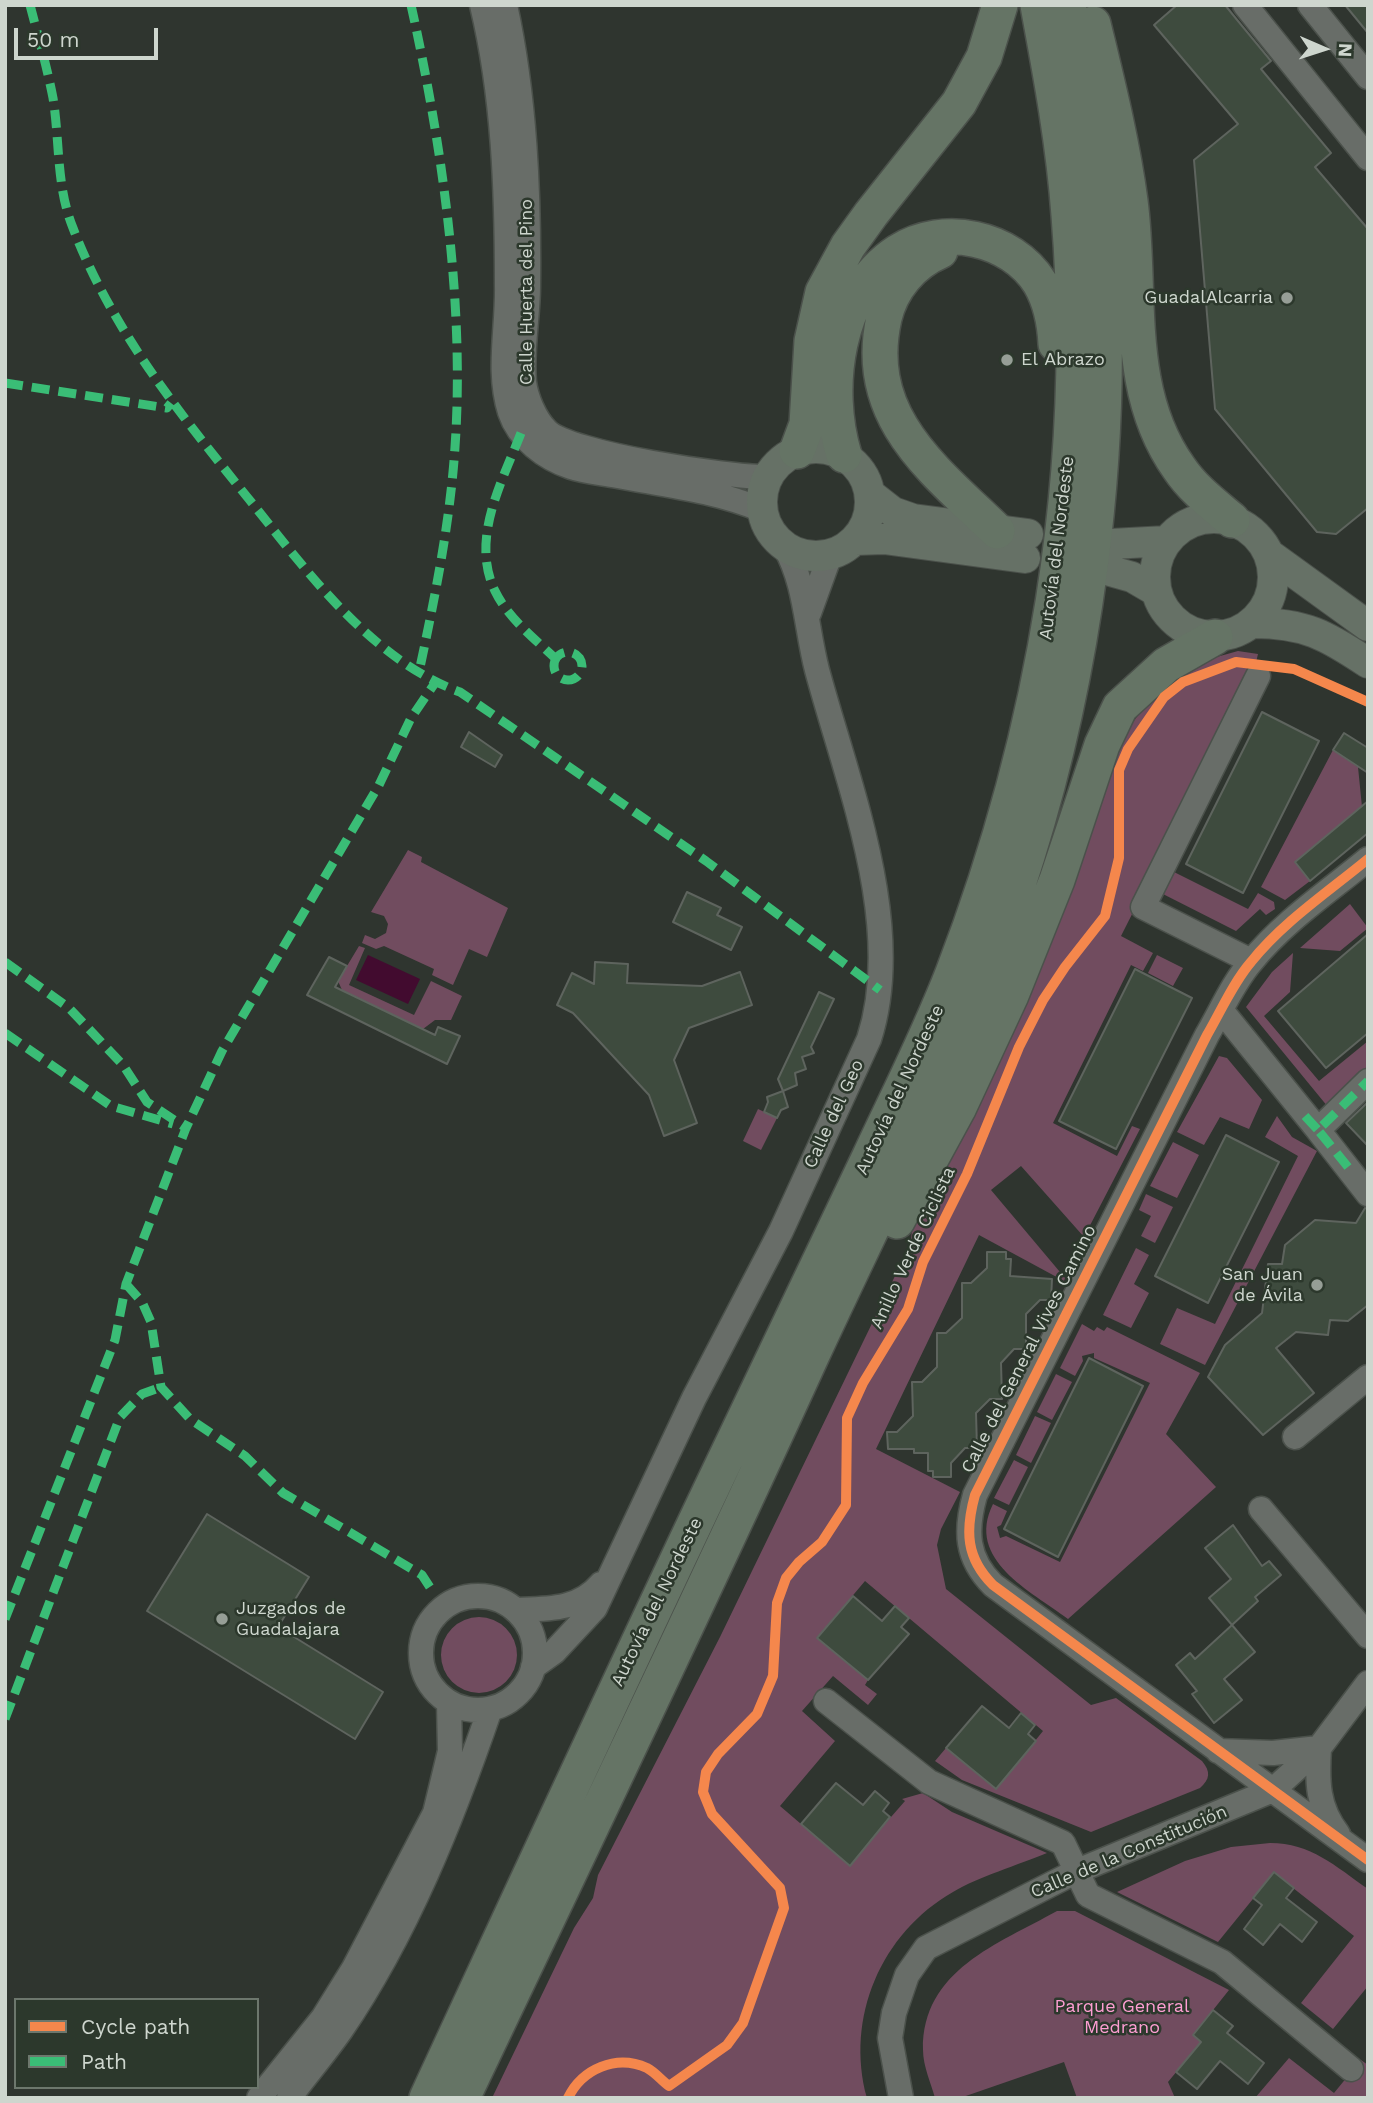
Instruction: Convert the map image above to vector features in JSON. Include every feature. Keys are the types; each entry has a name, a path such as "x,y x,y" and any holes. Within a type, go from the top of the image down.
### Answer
{"highway":[{"path":"797,451 807,424 812,341 823,292 848,246 871,214 959,103 984,57 1000,5"},
{"name":"Autovía del Nordeste","path":"426,2098 620,1679 906,1079 952,974 991,862 1028,726 1050,617 1067,493 1073,345 1070,219 1051,71 1038,5"},
{"name":"Autovía del Nordeste","path":"462,2098 772,1443 933,1094 1004,922 1044,798 1074,662 1096,494 1103,335 1102,276 1092,154 1068,5"},
{"path":"1088,5 1130,201 1141,377 1146,403 1154,427 1179,470 1232,520"},
{"path":"844,455 834,418 835,379 844,333 866,283 897,253 924,240 953,236 986,243 1003,250 1030,270 1047,298 1055,330 1055,436 1046,543 1030,652 952,974"},
{"path":"986,243 938,252 911,270 900,282 886,311 879,350 883,389 908,440 1017,541"},
{"path":"772,1443 835,1343 985,1054 1035,938 1102,744 1120,707 1166,665 1215,637"}],"main road":[{"path":"812,448 844,455 861,472 870,494 892,512 1017,541 855,540 830,555 807,555 785,547 770,530 762,510 763,493 768,477 780,462 797,451 812,448"},
{"path":"855,540 867,518 870,494"},
{"path":"1270,555 1274,579 1271,594 1253,623 1241,631 1215,637 1184,629 1172,619 1156,591 1155,573 1167,541 1177,531 1196,521 1217,518 1232,520 1254,533 1270,555 1368,626"},
{"path":"1156,591 1132,577 1109,557 1167,541"},
{"path":"1253,623 1296,624 1310,629 1368,663"}],"street":[{"path":"482,5 489,34 505,166 508,288 503,384 516,424 533,447 570,467 725,496 762,510"},
{"name":"Calle Huerta del Pino","path":"505,5 526,164 528,288 524,382 531,406 546,431 577,447 729,475 768,477"},
{"path":"1245,5 1368,158"},
{"path":"1310,5 1368,77"},
{"name":"Calle del Geo","path":"533,1667 554,1652 595,1608 694,1398 782,1231 869,1039 877,1013 880,990 879,911 869,861 807,624 802,587 785,547"},
{"path":"807,624 830,555"},
{"path":"1251,961 1143,907 1258,677"},
{"name":"Calle del General Vives Camino","path":"1368,859 1269,941 1251,961 1221,1010 975,1495 968,1535 968,1546 980,1572 993,1585 1368,1860"},
{"path":"1221,1010 1368,1194"},
{"path":"1311,1123 1368,1082"},
{"path":"1295,1437 1368,1377"},
{"path":"1261,1509 1368,1636"},
{"name":"Calle del Geo","path":"516,1610 559,1608 589,1598 612,1571"},
{"path":"477,1595 497,1599 516,1610 528,1626 535,1646 533,1667 524,1687 509,1701 490,1709 469,1710 449,1703 433,1689 423,1670 421,1649 426,1629 438,1611 456,1600 477,1595"},
{"name":"Calle de la Constitución","path":"901,2098 890,2038 894,2013 907,1975 926,1948 1075,1872 1273,1790 1319,1748 1368,1683"},
{"path":"826,1701 929,1782 1063,1843 1088,1895 1222,1962 1351,2070"},
{"path":"260,2098 323,2018 354,1968 435,1813 450,1751 449,1703"},
{"path":"289,2098 341,2030 401,1923 451,1821 490,1709"},
{"path":"1218,1751 1273,1753 1319,1748 1317,1787 1325,1817 1345,1843"}],"green space":[{"path":"1238,651 1258,654 1253,675 1121,936 1153,953 1143,971 1131,965 1053,1123 1117,1156 1132,1126 1140,1129 1084,1237 1021,1166 991,1190 1065,1278 1064,1281 979,1235 876,1449 960,1492 941,1529 937,1545 946,1589 1091,1705 1116,1698 1202,1761 1208,1772 1206,1782 1200,1788 1091,1832 962,1780 935,1761 946,1748 996,1789 1043,1731 865,1581 817,1638 868,1680 865,1685 877,1694 868,1705 833,1676 802,1711 835,1741 780,1806 849,1865 905,1801 902,1799 923,1793 952,1812 1047,1853 986,1876 953,1892 928,1909 906,1930 888,1954 875,1980 866,2008 861,2038 861,2068 867,2098 492,2098 574,1928 593,1898 598,1875 720,1637 910,1245 912,1231 978,1105 1128,729 1144,707 1195,663"},
{"path":"1333,750 1358,767 1362,807 1295,862 1310,881 1285,900 1261,887"},
{"path":"408,850 422,857 421,862 508,908 487,957 469,949 453,985 432,975 434,969 384,946 376,949 362,943 365,935 375,939 386,933 388,924 384,916 371,912"},
{"path":"1168,869 1248,909 1258,893 1274,902 1275,909 1266,915 1260,909 1236,931 1157,891"},
{"path":"1350,904 1368,928 1340,951 1300,948"},
{"path":"359,946 365,948 349,985 414,1015 431,981 462,996 451,1020 435,1020 423,1029 342,990 338,981"},
{"path":"1293,953 1290,992 1264,1016 1319,1081 1368,1041 1368,1068 1328,1107 1246,1007 1272,972"},
{"path":"1157,955 1183,968 1173,986 1148,973"},
{"path":"1219,1056 1227,1058 1262,1100 1249,1129 1220,1117 1204,1145 1177,1132"},
{"path":"758,1109 777,1118 761,1150 743,1141"},
{"path":"1277,1116 1292,1137 1317,1151 1205,1365 1160,1344 1177,1308 1215,1324 1298,1156 1265,1137"},
{"path":"1173,1142 1199,1155 1177,1198 1150,1186"},
{"path":"1146,1194 1173,1207 1155,1243 1141,1236 1151,1216 1139,1210"},
{"path":"1136,1248 1149,1255 1134,1284 1149,1293 1131,1328 1103,1315"},
{"path":"1082,1324 1094,1331 1097,1327 1104,1331 1107,1327 1200,1373 1166,1434 1216,1487 1068,1619 1006,1572 995,1558 988,1542 987,1524 993,1504 1007,1511 1001,1525 997,1527 1000,1538 1006,1536 1060,1562 1150,1383 1094,1358 1094,1353 1082,1356 1083,1361 1075,1376 1060,1368"},
{"path":"1056,1374 1072,1382 1052,1420 1037,1412"},
{"path":"1035,1416 1051,1423 1031,1463 1016,1455"},
{"path":"1014,1460 1028,1467 1009,1505 994,1498"},
{"path":"479,1617 493,1620 506,1628 514,1641 517,1655 514,1669 506,1682 493,1690 479,1693 465,1690 452,1682 444,1669 441,1655 444,1641 452,1628 465,1620"},
{"path":"1270,1843 1310,1851 1368,1889 1368,1986 1333,2029 1301,2003 1354,1936 1274,1873 1218,1942 1117,1892 1185,1861 1231,1847"},
{"name":"Parque General Medrano","path":"1057,1911 1075,1911 1229,1990 1194,2034 1201,2042 1168,2082 1175,2098 1077,2098 1064,2062 960,2098 935,2098 923,2050 926,2022 935,1999 949,1980 988,1948"},
{"path":"1289,2058 1334,2093 1361,2060 1368,2065 1368,2098 1255,2098"}],"shaded area":[{"path":"368,955 420,979 408,1004 356,980"}],"building":[{"name":"GuadalAlcarria","path":"1177,5 1225,5 1271,61 1261,69 1331,153 1315,167 1368,229 1368,508 1336,534 1317,532 1215,409 1194,160 1238,124 1154,25"},
{"path":"1345,5 1368,5 1368,33"},
{"path":"1262,712 1319,741 1243,893 1186,864"},
{"path":"469,732 502,755 495,767 461,747"},
{"path":"1344,733 1368,748 1368,773 1333,750"},
{"path":"1368,801 1368,833 1310,881 1295,862"},
{"path":"687,892 721,908 717,915 742,927 731,950 673,922"},
{"path":"1368,934 1368,1033 1326,1068 1278,1011"},
{"path":"329,957 347,966 335,987 435,1035 438,1027 460,1036 447,1064 307,995"},
{"path":"595,962 628,964 627,983 702,986 740,972 752,1005 689,1028 674,1060 697,1123 664,1136 649,1095 573,1013 557,1005 572,973 594,984"},
{"path":"1135,969 1192,998 1116,1149 1059,1121"},
{"path":"819,992 834,999 811,1047 814,1053 802,1057 806,1069 795,1073 797,1085 783,1091 778,1079"},
{"path":"783,1091 788,1107 781,1110 777,1118 764,1112 767,1097"},
{"path":"1368,1102 1368,1146 1346,1123"},
{"path":"1226,1135 1279,1162 1208,1303 1155,1276"},
{"path":"1365,1208 1368,1209 1368,1305 1348,1321 1330,1320 1328,1335 1296,1332 1276,1348 1314,1393 1263,1435 1208,1377 1225,1345 1262,1313 1268,1264 1282,1264 1285,1245 1315,1220 1356,1223"},
{"path":"987,1252 1006,1252 1006,1259 1011,1259 1010,1276 1052,1279 1051,1300 1040,1300 1026,1314 1026,1349 1014,1349 1001,1363 1002,1399 990,1399 976,1413 977,1448 965,1448 951,1463 951,1477 933,1477 933,1471 928,1471 928,1453 914,1453 914,1449 888,1449 887,1432 897,1432 913,1416 912,1382 922,1382 937,1367 937,1333 946,1333 962,1318 962,1283 971,1283 987,1268"},
{"path":"1089,1358 1143,1386 1058,1557 1004,1529"},
{"name":"Juzgados de Guadalajara","path":"207,1514 309,1577 278,1627 383,1692 355,1739 147,1611"},
{"path":"1233,1525 1262,1566 1269,1561 1281,1575 1255,1597 1258,1601 1232,1625 1209,1598 1231,1579 1205,1548"},
{"path":"853,1596 882,1621 895,1606 909,1618 901,1627 909,1634 868,1680 817,1638"},
{"path":"1232,1625 1255,1652 1224,1679 1242,1700 1214,1723 1192,1694 1197,1691 1176,1665 1190,1653 1195,1659"},
{"path":"982,1706 1009,1728 1021,1713 1035,1725 1028,1734 1036,1741 996,1789 946,1748"},
{"path":"836,1783 863,1805 875,1791 889,1803 883,1811 890,1817 850,1866 801,1824"},
{"path":"1274,1872 1294,1888 1286,1898 1317,1922 1302,1942 1280,1924 1263,1945 1244,1929 1262,1905 1253,1898"},
{"path":"1213,2010 1233,2026 1227,2033 1264,2063 1248,2084 1220,2061 1197,2089 1176,2072 1201,2042 1193,2035"}],"marked path":[{"path":"30,5 53,98 64,196 73,228 89,265 128,336 173,403 317,582 342,610 397,658 427,677 460,692 706,861 880,990"},
{"path":"411,5 441,168 454,281 457,338 455,447 450,504 419,672"},
{"path":"5,383 167,408 171,403"},
{"path":"521,433 491,511 487,531 488,571 500,601 523,628 556,659"},
{"path":"568,652 578,656 582,666 578,676 568,680 558,676 554,666 558,656 568,652"},
{"path":"5,1619 115,1340 126,1284 186,1128 222,1051 379,785 411,718 435,683"},
{"path":"5,962 69,1008 123,1065 147,1102 186,1128"},
{"path":"5,1033 111,1106 173,1124"},
{"path":"1348,1167 1318,1130 1368,1081"},
{"path":"1305,1116 1318,1130"},
{"path":"126,1284 142,1302 151,1322 161,1387 190,1419 245,1456 283,1493 422,1575 433,1592"},
{"path":"5,1719 120,1417 142,1394 161,1387"}],"cycle path":[{"name":"Anillo Verde Ciclista","path":"568,2098 574,2088 591,2072 612,2064 635,2064 647,2068 669,2086 727,2045 743,2023 784,1908 780,1888 712,1814 703,1792 706,1772 718,1754 757,1714 773,1676 777,1603 786,1578 799,1562 822,1542 846,1505 847,1418 863,1383 908,1309 923,1262 967,1174 1019,1047 1043,1000 1105,916 1119,858 1119,770 1128,749 1164,697 1183,682 1236,662 1294,669 1368,702"},
{"path":"1368,859 1277,934 1251,962 1233,988 975,1495 969,1532 977,1565 993,1585 1368,1860"}],"place":[{"name":"GuadalAlcarria","path":"1287,298"},
{"name":"El Abrazo","path":"1007,360"},
{"name":"San Juan de Ávila","path":"1317,1285"},
{"name":"Juzgados de Guadalajara","path":"222,1619"}]}
